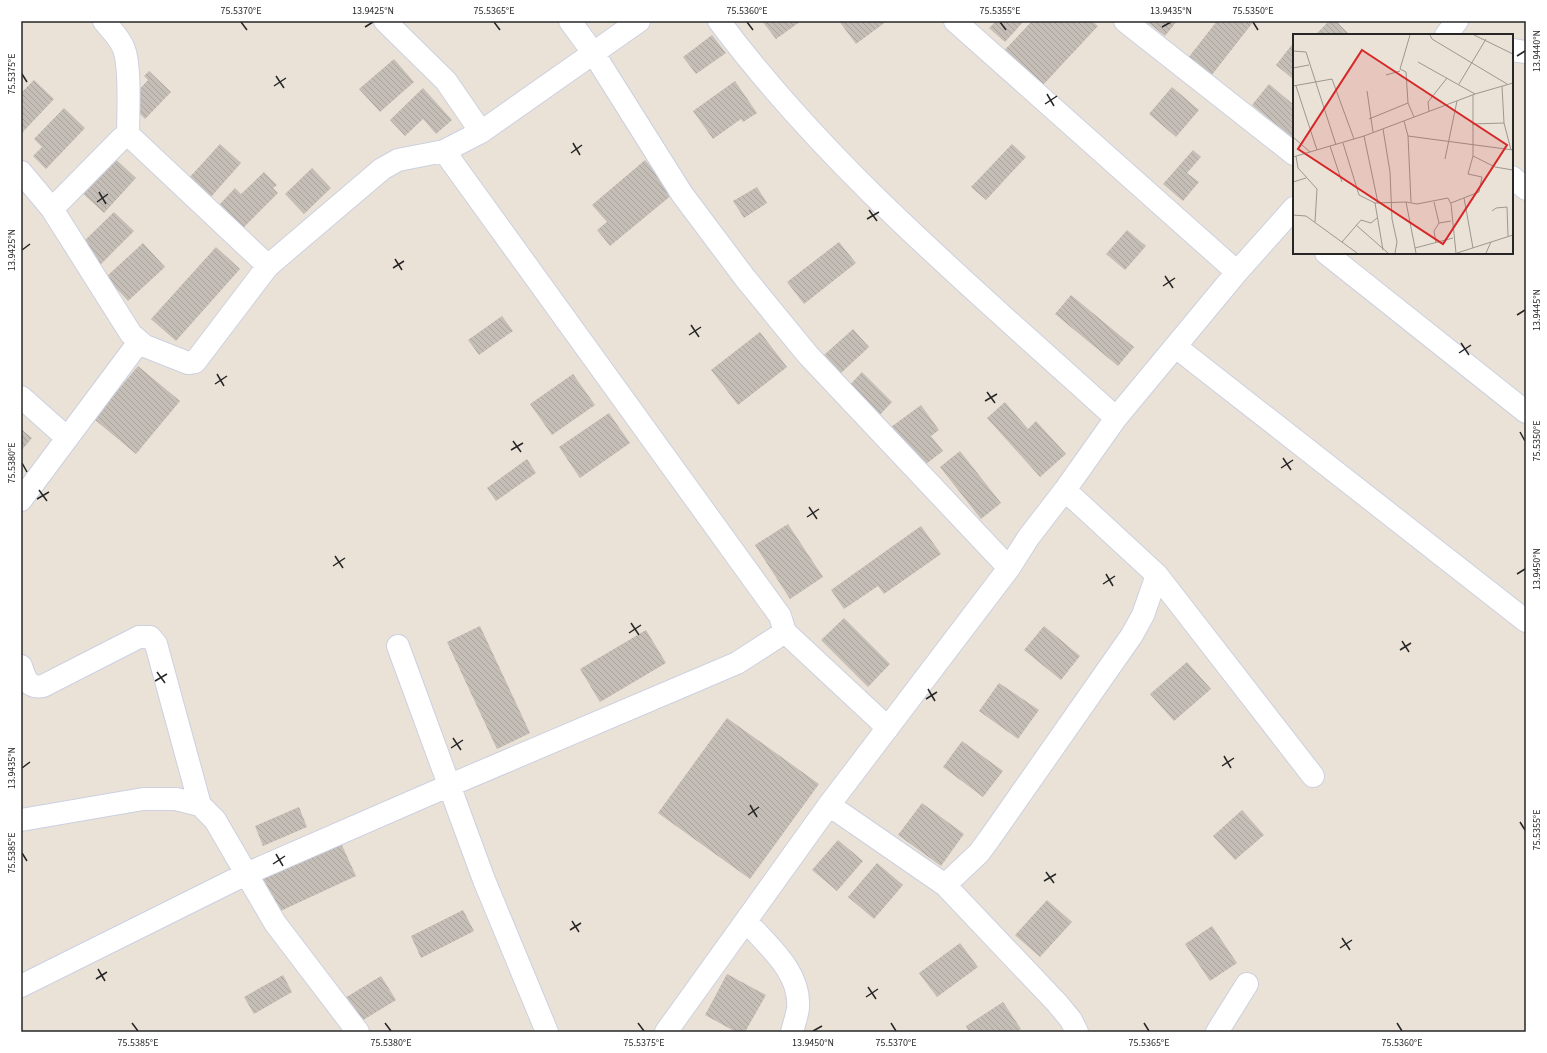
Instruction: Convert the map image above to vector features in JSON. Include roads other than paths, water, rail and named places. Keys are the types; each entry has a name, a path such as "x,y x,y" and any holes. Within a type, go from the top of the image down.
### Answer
{"street":[{"path":"104,21 118,38 124,49 127,62 128,137"},
{"path":"385,21 446,81 482,132"},
{"path":"570,21 594,54 682,194 745,278 808,355 1009,568"},
{"path":"21,172 52,209 126,328 139,342 188,363 195,362 268,266 382,169 398,160 444,151 482,132 639,21"},
{"path":"719,21 732,40 810,131 909,229 1116,418"},
{"path":"955,21 1237,272"},
{"path":"1125,21 1293,153"},
{"path":"1447,34 1457,21"},
{"path":"1513,50 1526,52"},
{"path":"52,209 122,138 128,137 133,139 268,266"},
{"path":"444,151 780,616 785,632 888,728"},
{"path":"1513,178 1526,189"},
{"path":"666,1032 829,805 1009,568 1028,538 1065,490 1116,418 1237,272 1291,218"},
{"path":"1327,254 1526,412"},
{"path":"21,500 139,342"},
{"path":"1176,347 1526,621"},
{"path":"21,397 66,438"},
{"path":"1065,490 1157,575 1314,776"},
{"path":"945,885 979,852 990,838 1132,635 1143,615 1157,575"},
{"path":"21,986 246,874 737,662 785,632"},
{"path":"21,666 27,681 31,686 36,688 43,686 139,637 150,637 156,644 200,805 215,820 275,924 358,1032"},
{"path":"398,646 448,786 484,880 547,1032"},
{"path":"21,820 144,799 176,799 200,805"},
{"path":"829,805 945,885 1052,998 1071,1020 1077,1032"},
{"path":"746,922 786,967 796,985 798,1008 792,1032"},
{"path":"1218,1032 1247,984"}]}
